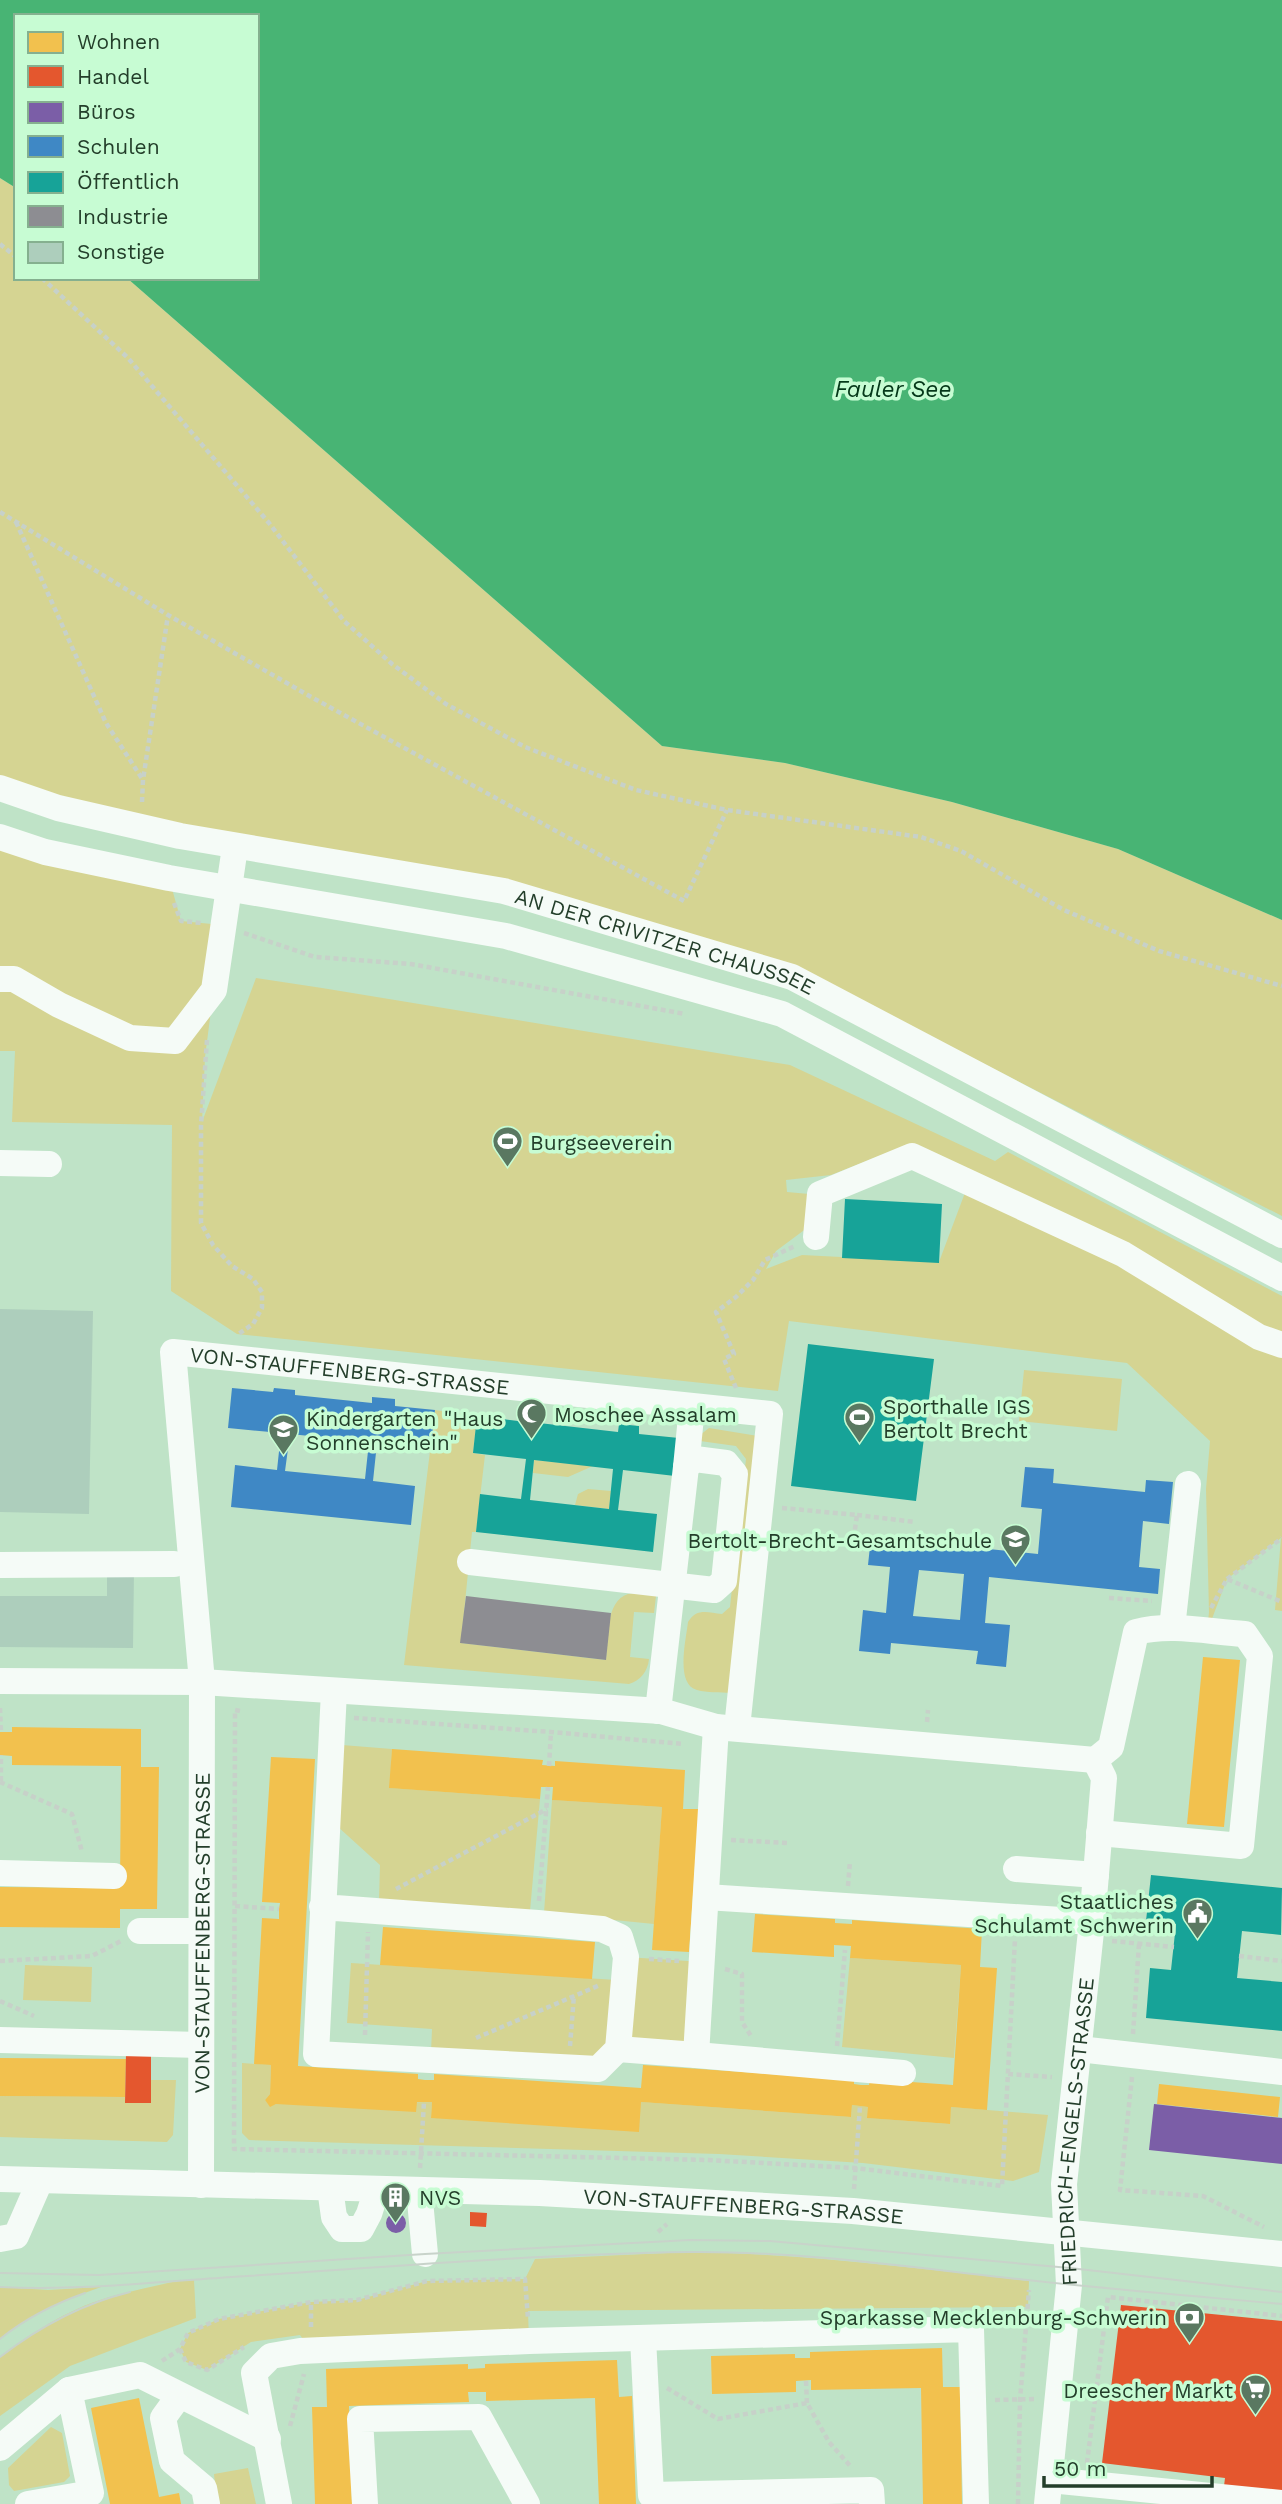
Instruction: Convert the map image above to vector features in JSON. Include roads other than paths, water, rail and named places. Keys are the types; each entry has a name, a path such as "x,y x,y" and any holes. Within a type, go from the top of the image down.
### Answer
{"street":[{"name":"AN DER CRIVITZER CHAUSSEE","path":"0,788 58,808 235,847 504,891 792,977 1282,1235"},
{"name":"AN DER CRIVITZER CHAUSSEE","path":"0,837 45,852 228,888 506,936 782,1014 1282,1278"},
{"path":"0,979 14,979 59,1005 130,1038 175,1041 214,990 235,847"},
{"path":"816,1237 820,1194 912,1156 1123,1254 1259,1337 1282,1345"},
{"path":"0,1163 48,1164"},
{"name":"VON-STAUFFENBERG-STRASSE","path":"201,2185 202,1682 173,1352 770,1414 760,1506 723,1734"},
{"path":"658,1711 692,1407"},
{"path":"470,1562 714,1590 724,1581 735,1474 726,1463 695,1459 686,1467"},
{"path":"1173,1615 1188,1484"},
{"path":"0,1564 174,1564"},
{"path":"0,1681 202,1682 334,1704 551,1705 658,1711 723,1734 1095,1760 1111,1747 1136,1632 1153,1628 1173,1615"},
{"path":"1099,1833 1241,1846 1260,1656 1245,1634 1207,1632 1173,1615"},
{"path":"322,1907 602,1929 620,1937 626,1957 618,2049 598,2069 316,2054 322,1907 334,1704"},
{"path":"696,2056 704,1962 709,1839 723,1734"},
{"name":"FRIEDRICH-ENGELS-STRASSE","path":"1048,2492 1069,2285 1064,2184 1104,1778 1095,1760"},
{"path":"1016,1869 1096,1875"},
{"path":"0,1874 114,1876"},
{"path":"706,1897 1016,1917 1091,1930"},
{"path":"140,1931 201,1931"},
{"path":"0,2040 201,2045"},
{"path":"618,2049 903,2073"},
{"path":"1079,2049 1282,2072"},
{"name":"VON-STAUFFENBERG-STRASSE","path":"0,2179 540,2193 853,2211 1067,2231"},
{"path":"0,2239 16,2236 40,2181"},
{"path":"330,2188 334,2217 342,2229 361,2229 377,2189"},
{"path":"419,2190 425,2254"},
{"path":"1067,2231 1282,2254"},
{"path":"279,2504 278,2434 254,2373 271,2357 310,2350 529,2341 971,2329 976,2504"},
{"path":"643,2338 651,2495 872,2497"},
{"path":"0,2448 69,2390 140,2375 178,2396 278,2434"},
{"path":"28,2504 91,2493 69,2390"},
{"path":"178,2396 163,2418 172,2461 204,2488 207,2504"},
{"path":"365,2504 360,2419 480,2417 527,2504"},
{"path":"1048,2492 1085,2484 1178,2482 1282,2503"}],"water":[{"name":"Fauler See","path":"0,0 1282,0 1282,920 1118,849 952,802 785,763 662,746 129,280 259,280 259,14 14,14 14,187 0,178"}],"tram line":[{"path":"0,2273 99,2275 690,2240 770,2241 1070,2268 1282,2292"},
{"path":"0,2287 116,2285 575,2255 731,2252 854,2261 1282,2304"},
{"path":"0,2357 61,2318 94,2303 130,2292"},
{"path":"0,2339 41,2312 85,2293"}],"place":[{"name":"Burgseeverein","path":"507,1169"},
{"name":"Moschee Assalam","path":"531,1441"},
{"name":"Sporthalle IGS Bertolt Brecht","path":"860,1445"},
{"name":"Kindergarten \"Haus Sonnenschein\"","path":"283,1457"},
{"name":"Bertolt-Brecht-Gesamtschule","path":"1015,1567"},
{"name":"Staatliches Schulamt Schwerin","path":"1197,1940"},
{"name":"NVS","path":"396,2224"},
{"name":"Sparkasse Mecklenburg-Schwerin","path":"1190,2344"},
{"name":"Dreescher Markt","path":"1256,2417"}]}
